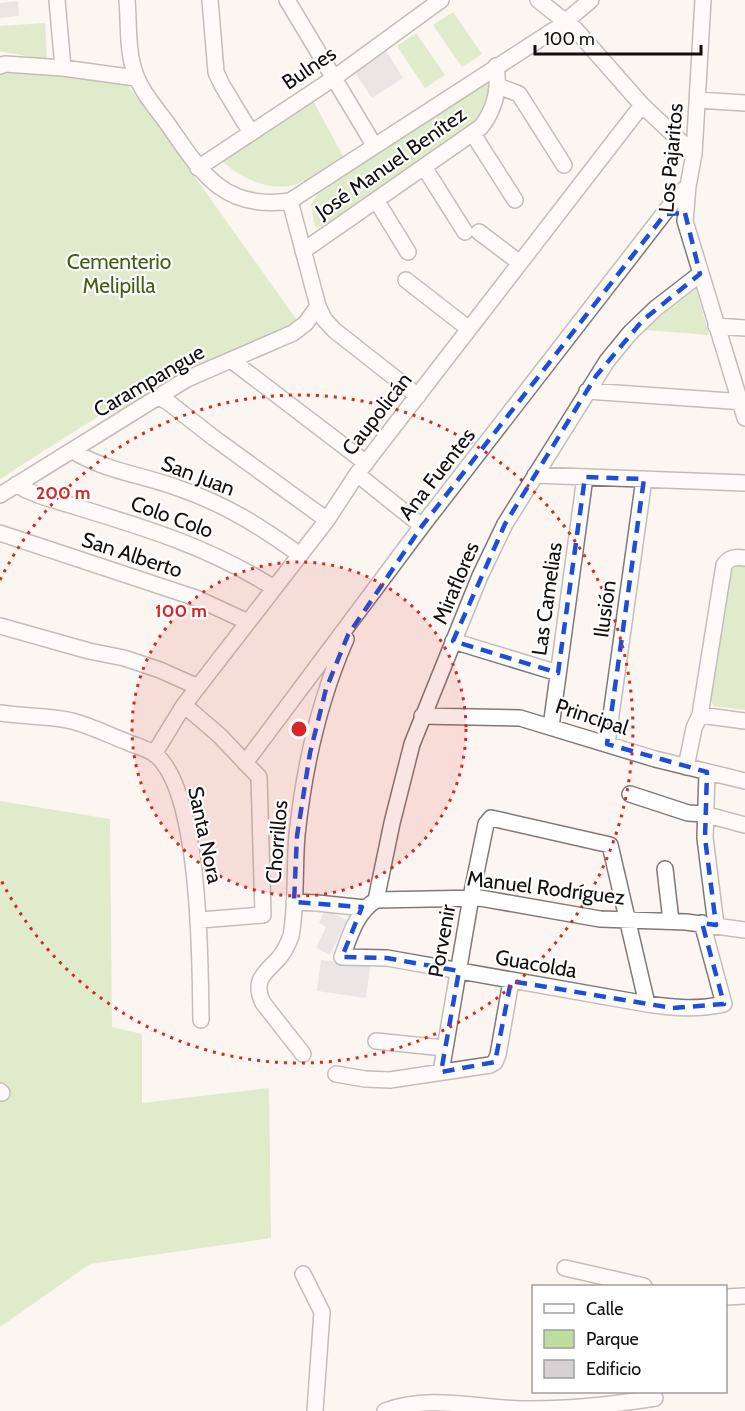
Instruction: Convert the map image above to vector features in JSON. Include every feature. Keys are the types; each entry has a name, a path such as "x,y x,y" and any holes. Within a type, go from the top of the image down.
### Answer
{"street":[{"path":"57,0 63,68"},
{"path":"127,0 131,57 136,78 198,168 213,183 241,198 263,202 290,201 318,306 324,319 334,330 418,396"},
{"path":"210,0 216,72 251,133"},
{"path":"287,0 374,145"},
{"name":"Bulnes","path":"198,168 334,78 441,0"},
{"path":"538,0 576,30 642,105 694,154"},
{"name":"José Manuel Benítez","path":"290,201 566,22 591,0"},
{"name":"Los Pajaritos","path":"703,0 694,154 685,213 686,229 742,402 745,418"},
{"path":"0,66 5,64 63,68 136,78"},
{"name":"José Manuel Benítez","path":"303,251 473,134 492,110 498,87 496,66"},
{"path":"498,87 519,94 564,165"},
{"path":"698,100 745,103"},
{"name":"Caupolicán","path":"154,754 184,705 327,520 362,468 642,105"},
{"path":"473,134 515,200"},
{"path":"424,167 472,232 520,263"},
{"name":"Ana Fuentes","path":"246,763 422,526 688,186"},
{"path":"376,200 408,252"},
{"path":"665,214 685,213"},
{"name":"Miraflores","path":"342,957 357,919 371,904 422,716 492,550 586,391 607,361 636,326 700,274"},
{"path":"406,280 469,329"},
{"name":"Carampangue","path":"0,495 187,379 294,333 306,323 318,306"},
{"path":"716,326 745,328"},
{"path":"231,360 362,468 422,526"},
{"path":"586,391 742,402"},
{"path":"158,397 168,402 327,520"},
{"name":"San Juan","path":"73,451 101,465 176,487 214,502 262,527 300,555"},
{"path":"535,475 745,483"},
{"name":"Las Camelias","path":"551,727 585,477"},
{"name":"Ilusión","path":"607,744 644,479"},
{"name":"Colo Colo","path":"17,484 41,496 165,534 204,549 250,572 274,588"},
{"name":"San Alberto","path":"0,533 196,598 248,622"},
{"path":"686,767 694,728 700,715 724,566 730,559 745,558"},
{"name":"Chorrillos","path":"303,1054 262,1003 258,990 263,974 281,956 288,945 292,928 297,836 310,753 326,689 356,617"},
{"path":"0,626 89,651 124,658 160,670 198,687"},
{"path":"453,641 558,673"},
{"path":"184,705 259,777 263,915 200,920"},
{"path":"0,713 70,721 91,727 154,754"},
{"path":"700,715 745,721"},
{"name":"Principal","path":"422,716 520,718 686,767 745,781"},
{"name":"Santa Nora","path":"154,754 168,771 182,807 187,828 200,920 201,1020"},
{"path":"707,772 704,814 709,924"},
{"path":"630,795 688,813 704,814 745,825"},
{"name":"Porvenir","path":"441,1072 471,897 486,824 491,818 610,845 627,920"},
{"path":"665,869 671,921"},
{"name":"Manuel Rodríguez","path":"294,902 371,904 471,897 600,919 671,921 745,930"},
{"path":"627,920 647,1004"},
{"name":"Guacolda","path":"342,957 387,958 647,1004 684,1009 702,1008 724,1004 709,924"},
{"path":"336,1074 382,1080 490,1065 495,1062 498,1055 511,981"},
{"path":"376,1041 444,1048"},
{"path":"565,1268 636,1285"},
{"path":"303,1274 322,1312 315,1411"},
{"path":"727,1297 745,1296"},
{"path":"385,1411 415,1403 542,1409 656,1400"}],"highlighted area":[{"path":"685,213 700,274 643,320 596,376 505,524 453,641 558,673 585,477 644,479 607,744 707,772 705,838 716,925 702,923 724,1004 672,1008 511,981 495,1062 441,1072 459,971 387,958 342,957 362,907 294,902 297,836 310,753 326,689 348,635 422,526 665,214"}],"green space":[{"path":"453,12 482,54 462,67 433,25"},
{"path":"45,23 47,60 0,51 0,26"},
{"path":"416,33 445,75 425,88 397,46"},
{"name":"Cementerio Melipilla","path":"0,67 126,83 299,323 199,365 120,416 113,407 0,479"},
{"path":"487,81 493,90 490,102 474,125 330,225 315,227 311,204 319,192 332,181"},
{"path":"311,97 343,156 313,176 300,183 283,187 262,184 233,170 217,156"},
{"path":"691,288 696,289 709,335 645,330"},
{"path":"736,562 745,562 745,710 714,706 708,696 730,568"},
{"path":"0,801 110,819 112,1027 142,1034 142,1103 269,1088 271,1238 90,1264 0,1327"}],"building":[{"path":"18,1 19,16 0,18 0,3"},
{"path":"383,46 403,78 372,98 351,67"},
{"path":"325,909 347,920 330,955 316,948 326,927 319,923"},
{"path":"321,960 370,966 366,998 317,991"}]}
